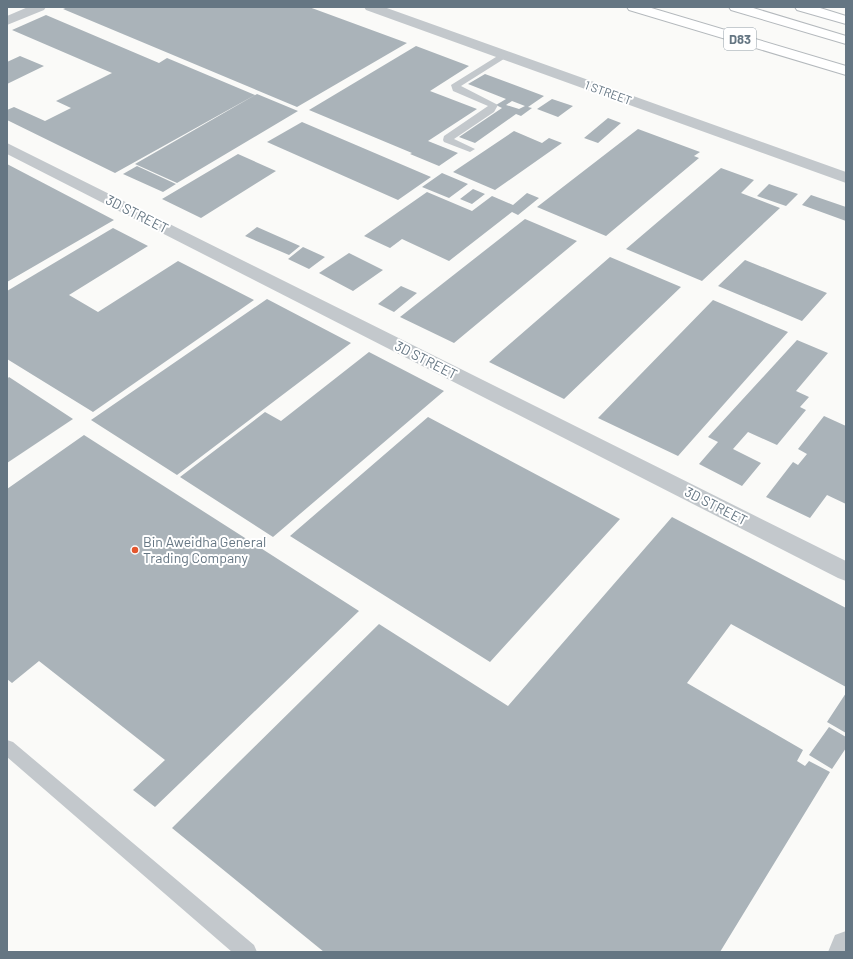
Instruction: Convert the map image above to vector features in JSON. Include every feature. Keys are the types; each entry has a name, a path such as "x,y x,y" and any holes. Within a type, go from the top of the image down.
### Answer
{"highway":[{"name":"D83","path":"634,7 820,63 846,73"},
{"name":"D83","path":"736,7 846,40"},
{"path":"802,7 846,20"}],"street":[{"path":"7,21 39,7"},
{"name":"1 STREET","path":"371,7 846,178"},
{"name":"3D STREET","path":"7,148 846,572"},
{"path":"843,952 846,946"}],"lane":[{"path":"470,149 448,140 448,138 491,110 493,105 456,89 456,86 504,55"},
{"path":"7,747 247,952"}],"building":[{"path":"68,7 309,7 407,43 297,107 63,9"},
{"path":"46,15 159,63 167,58 255,95 115,173 7,120 7,110 14,107 45,121 71,108 56,101 112,73 12,30"},
{"path":"416,46 469,66 430,91 477,109 428,141 458,153 439,166 410,154 412,153 309,110"},
{"path":"20,56 44,66 7,84 7,62"},
{"path":"485,74 544,96 528,107 532,108 521,116 516,114 475,143 459,137 502,108 496,105 506,99 468,84","holes":["512,101 525,106 519,109 506,105"]},
{"path":"257,94 298,111 177,183 135,164"},
{"path":"552,99 573,106 558,117 537,109"},
{"path":"608,118 621,123 598,143 584,138"},
{"path":"302,122 431,177 398,200 267,142"},
{"path":"638,129 700,152 694,156 699,158 606,236 537,207"},
{"path":"514,131 542,143 549,138 562,143 495,190 453,172"},
{"path":"238,154 276,171 201,218 162,199"},
{"path":"7,164 114,220 7,282"},
{"path":"137,166 176,184 163,192 123,174"},
{"path":"721,168 754,180 741,193 780,208 702,281 626,249"},
{"path":"442,173 468,184 449,198 422,187"},
{"path":"769,184 798,194 786,206 757,196"},
{"path":"473,189 485,194 472,204 460,199"},
{"path":"427,192 472,211 492,196 513,205 527,193 539,198 518,215 512,212 449,261 402,239 390,248 364,236"},
{"path":"811,195 846,207 846,221 802,205"},
{"path":"525,219 577,241 454,343 400,317"},
{"path":"257,227 300,246 289,255 245,236"},
{"path":"113,228 148,246 69,295 98,312 178,261 254,300 93,412 7,359 7,291"},
{"path":"303,247 325,257 309,269 288,259"},
{"path":"349,253 383,270 353,291 319,273"},
{"path":"610,257 681,287 564,399 489,362"},
{"path":"745,260 827,293 802,321 718,286"},
{"path":"401,286 417,293 394,312 378,304"},
{"path":"267,299 351,343 177,475 91,420"},
{"path":"713,300 788,332 678,456 598,418"},
{"path":"797,340 828,353 796,391 809,397 800,407 806,410 777,445 748,432 733,449 761,463 742,486 699,464 718,442 708,437"},
{"path":"369,352 444,391 273,537 180,477 265,412 281,421"},
{"path":"9,377 73,419 7,463 7,379"},
{"path":"824,416 846,426 846,504 827,495 810,518 766,497 793,462 798,465 807,454 798,449"},
{"path":"428,417 620,519 490,662 290,536"},
{"name":"Bin Aweidha General Trading Company","path":"84,435 359,611 155,807 133,790 165,760 39,661 12,683 7,679 7,489"},
{"path":"672,517 846,608 846,687 731,624 687,683 803,750 797,761 805,766 809,761 830,772 720,952 324,952 172,828 379,624 508,706"},
{"path":"846,693 846,733 827,722"},
{"path":"829,727 846,737 846,748 832,769 809,755"}],"place":[{"name":"Bin Aweidha General Trading Company","path":"135,550"}]}
